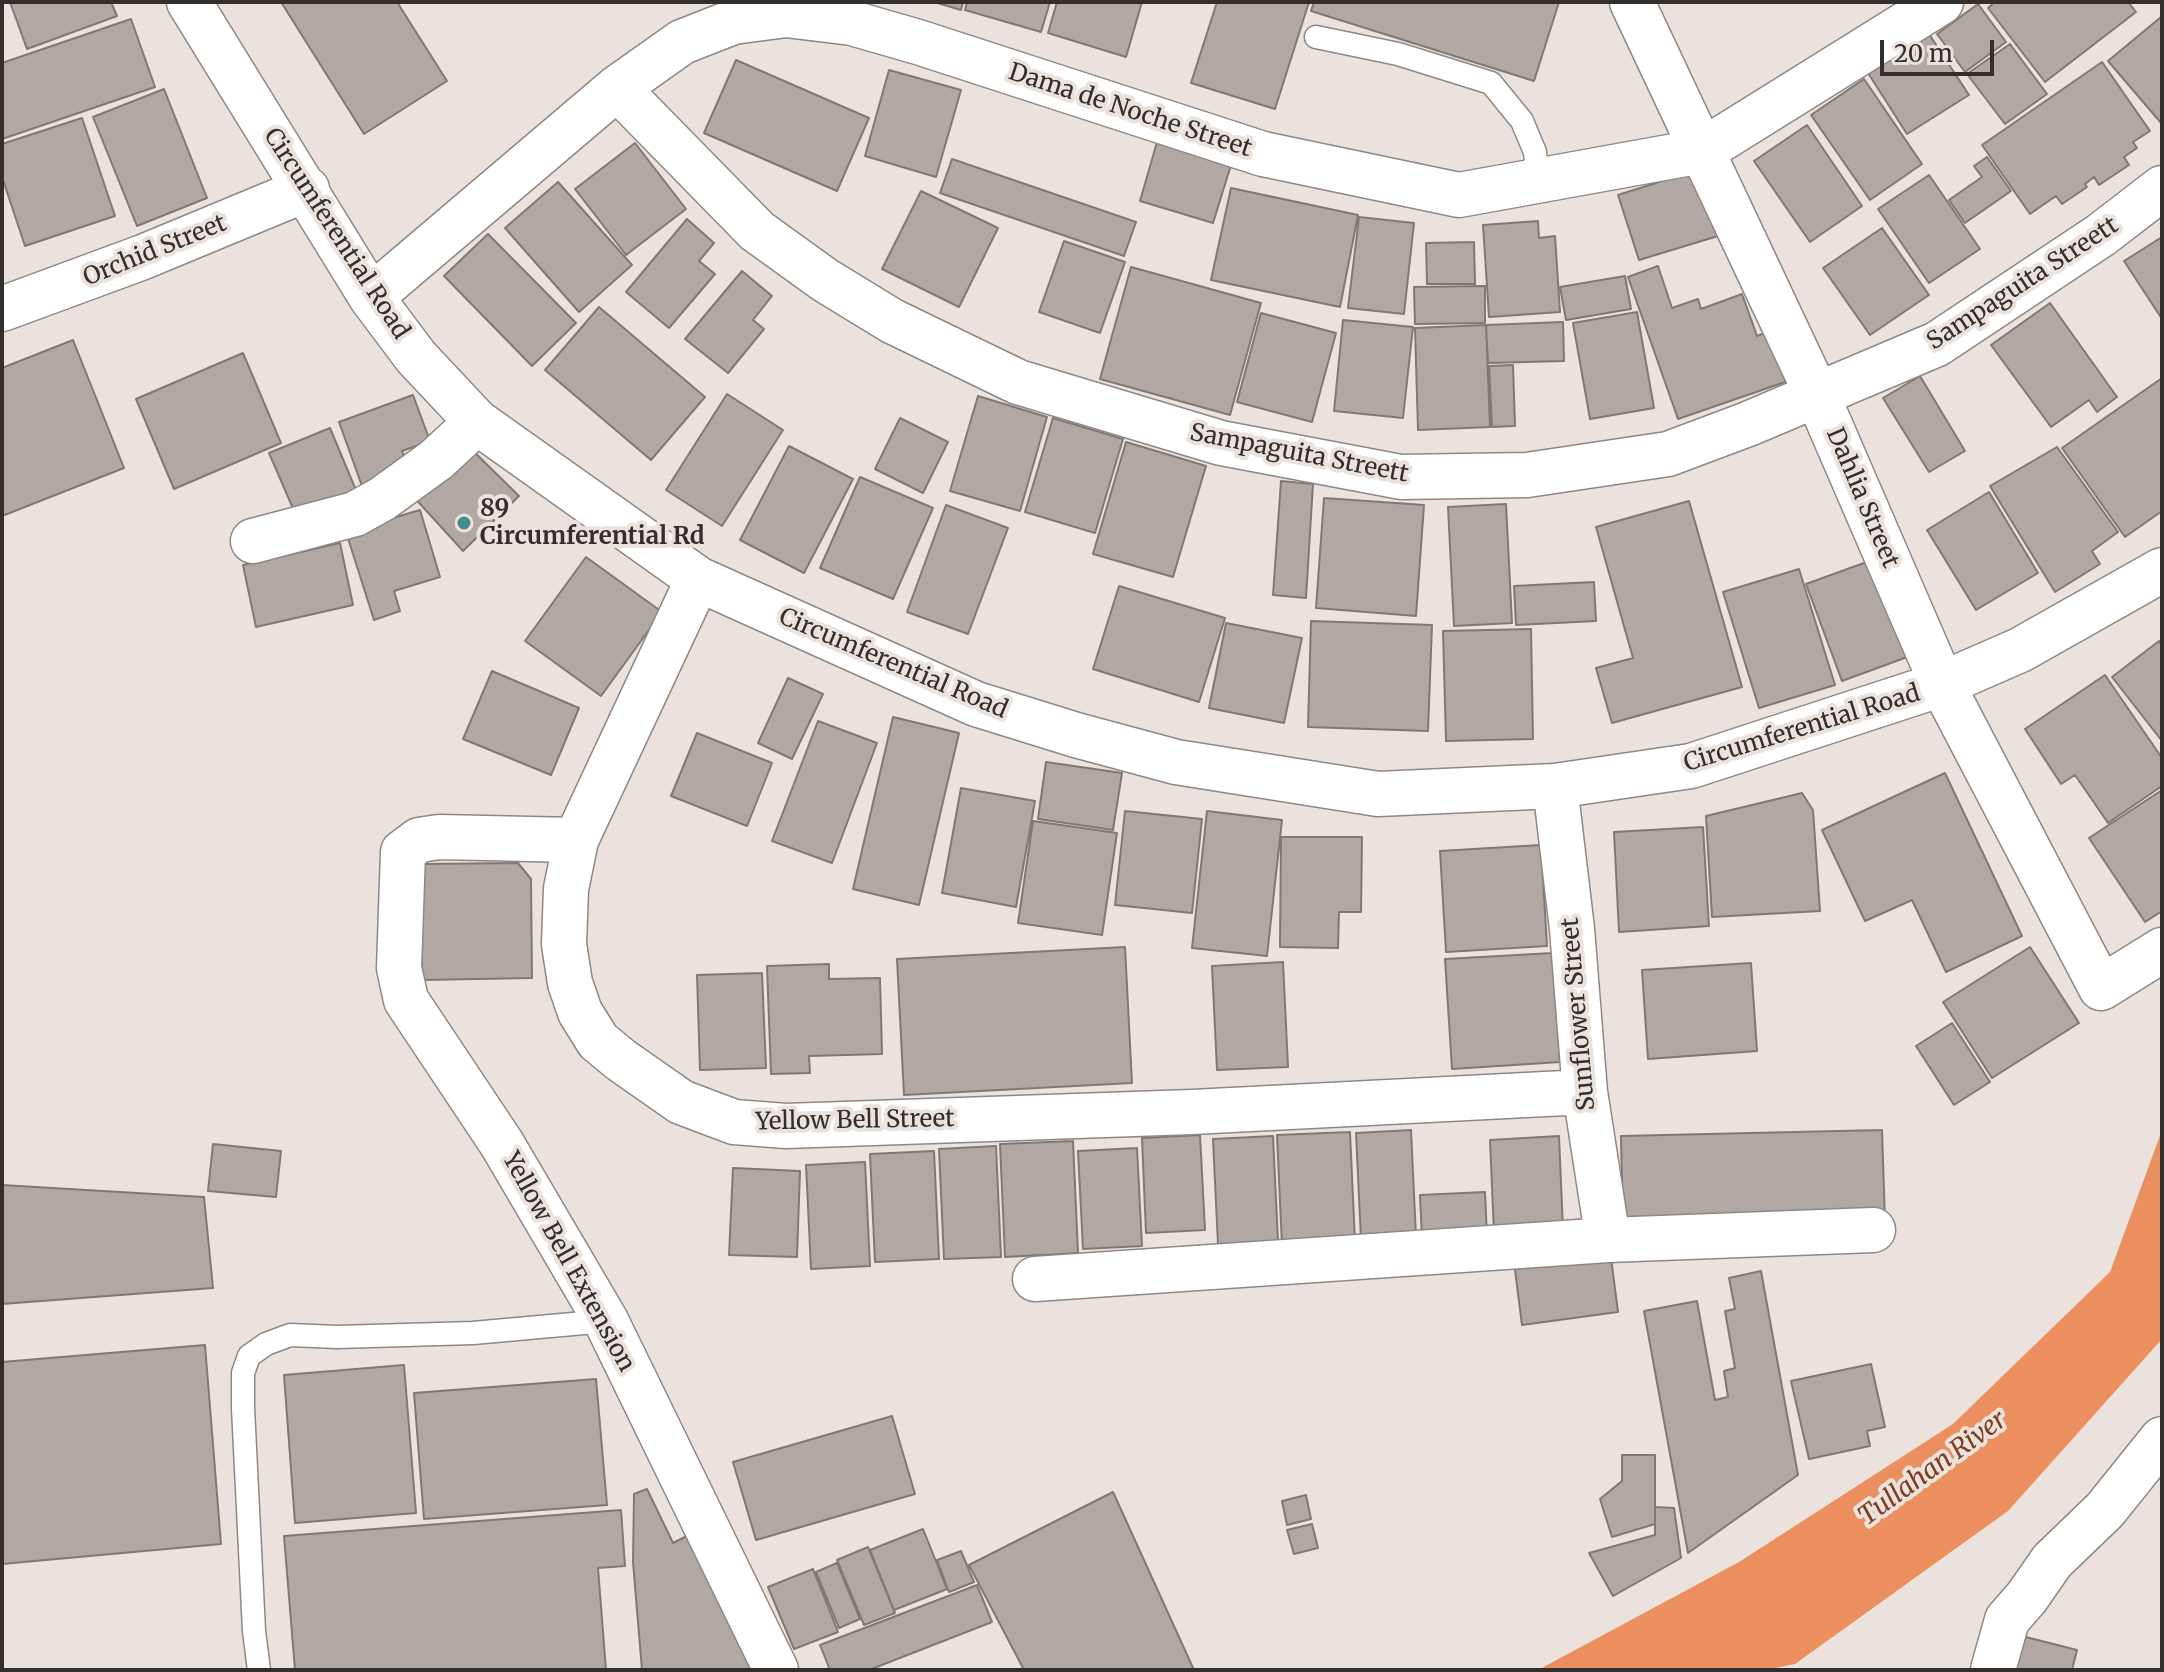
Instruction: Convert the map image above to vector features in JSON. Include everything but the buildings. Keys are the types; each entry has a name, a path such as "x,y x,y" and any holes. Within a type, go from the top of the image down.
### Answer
{"street":[{"name":"Circumferential Road","path":"189,2 371,297 416,357 477,422 698,579 976,704 1076,735 1176,762 1378,794 1555,786 1691,766 1942,684 2020,650 2162,570"},
{"name":"Dahlia Street","path":"1632,2 1817,395 1942,684 2101,988 2162,950"},
{"name":"Dama de Noche Street","path":"371,297 617,88 682,42 733,22 786,15 852,23 1263,154 1459,195 1702,151 1941,2"},
{"name":"Sampaguita Streett","path":"617,88 757,231 825,280 892,321 1018,382 1221,443 1401,477 1527,475 1668,454 1748,424 1937,344 2101,235 2162,188"},
{"name":"Orchid Street","path":"2,309 143,257 307,189"},
{"path":"253,541 355,514 426,468 477,422"},
{"name":"Yellow Bell Street","path":"698,579 576,840 566,889 564,944 570,983 580,1012 598,1041 681,1102 734,1122 786,1126 1192,1112 1585,1092"},
{"name":"Sunflower Street","path":"1555,786 1572,929 1585,1092 1608,1240"},
{"name":"Yellow Bell Extension","path":"576,840 439,837 419,840 403,852 399,968 406,1000 502,1144 606,1321 776,1670"},
{"path":"1035,1279 1608,1240 1873,1230"},
{"path":"1993,1670 2007,1620 2052,1561 2105,1510 2162,1439"}],"lane":[{"path":"1316,37 1398,54 1491,83 1522,121 1535,152 1538,180"},
{"path":"259,1670 254,1631 243,1408 243,1373 249,1356 266,1344 290,1335 337,1337 473,1333 606,1321"}],"water":[{"name":"Tullahan River","path":"2162,1130 2162,1339 2008,1511 1795,1664 1765,1670 1538,1670 1739,1562 1953,1424 2110,1272"}],"place":[{"name":"89 Circumferential Rd","path":"464,523"}]}
